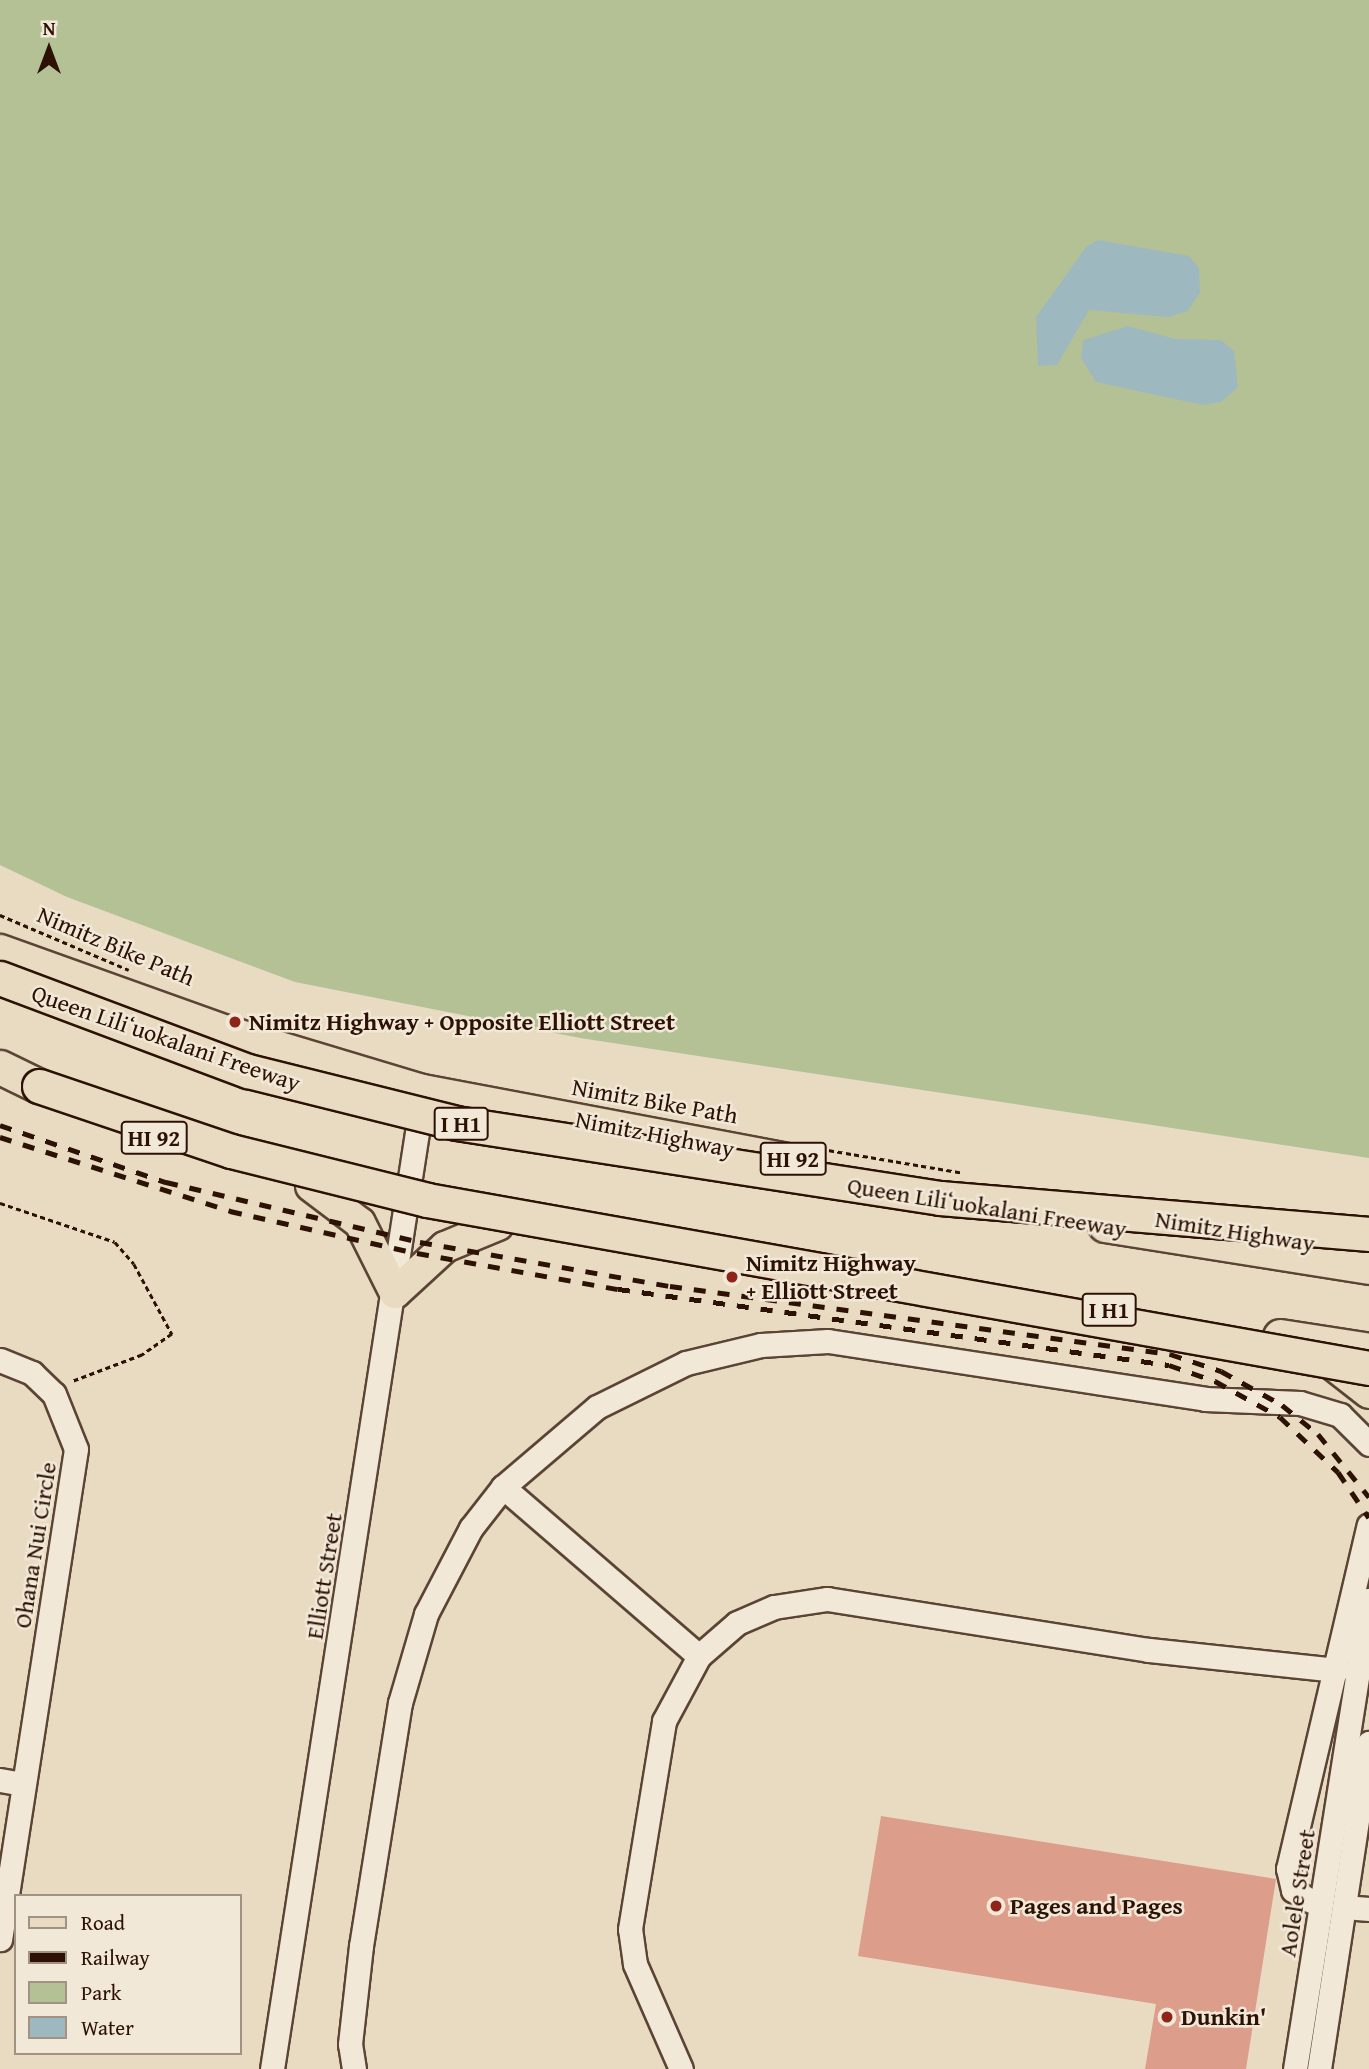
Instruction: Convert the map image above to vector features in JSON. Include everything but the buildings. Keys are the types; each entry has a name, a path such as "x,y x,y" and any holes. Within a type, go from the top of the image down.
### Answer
{"highway":[{"name":"Queen Liliʻuokalani Freeway","path":"0,978 248,1071 367,1102 568,1143 940,1198 1369,1267"},
{"name":"I H1","path":"0,1069 39,1086 164,1130 346,1182 530,1221 1369,1350"},
{"path":"940,1198 1369,1234"},
{"path":"849,1270 1369,1368"}],"main road":[{"name":"Nimitz Highway","path":"0,950 226,1031 423,1090 763,1154 1369,1252"},
{"name":"HI 92","path":"0,1083 311,1186 498,1225 1369,1362"},
{"path":"311,1186 360,1223 395,1293 445,1247 498,1225"},
{"path":"1316,1353 1369,1393"}],"street":[{"name":"Elliott Street","path":"272,2069 409,1205 423,1090"},
{"path":"354,2069 349,2044 361,1946 406,1673 439,1585 503,1487 561,1431 651,1377 727,1352 794,1342 860,1343 1205,1399 1300,1403 1340,1415 1369,1444"},
{"name":"Ohana Nui Circle","path":"0,1360 32,1373 54,1394 74,1434 76,1464 0,1939"},
{"path":"503,1487 699,1657"},
{"path":"1311,1901 1293,1890 1288,1869 1369,1525"},
{"path":"681,2069 635,1964 630,1929 664,1721 699,1657 755,1614 827,1599 1149,1650 1337,1670"},
{"name":"Aolele Street","path":"1295,2069 1359,1726 1369,1600"},
{"name":"Aolele Street","path":"1319,2069 1369,1742"},
{"path":"0,1780 23,1784"}],"path":[{"name":"Nimitz Bike Path","path":"0,915 132,971"},
{"path":"799,1145 972,1175"},
{"path":"0,1203 114,1242 134,1264 172,1334 54,1394"}],"green space":[{"path":"0,0 1369,0 1369,1158 580,1038 295,982 67,897 0,865"}],"water":[{"path":"1098,240 1189,256 1199,268 1200,292 1188,311 1168,317 1089,310 1057,365 1038,366 1036,317 1086,247"},
{"path":"1128,326 1175,339 1221,340 1234,351 1238,387 1221,402 1203,405 1096,382 1081,358 1083,340"}],"railway":[{"path":"0,1125 166,1182 420,1242 670,1286 1170,1354 1221,1371 1282,1405 1318,1434 1369,1497"},
{"path":"0,1137 230,1211 417,1253 618,1289 1169,1365 1215,1381 1280,1417 1338,1472 1369,1518"}],"place":[{"name":"Nimitz Highway + Opposite Elliott Street","path":"235,1022"},
{"name":"Nimitz Highway + Elliott Street","path":"732,1277"},
{"name":"Pages and Pages","path":"996,1906"},
{"name":"Dunkin'","path":"1167,2017"}]}
